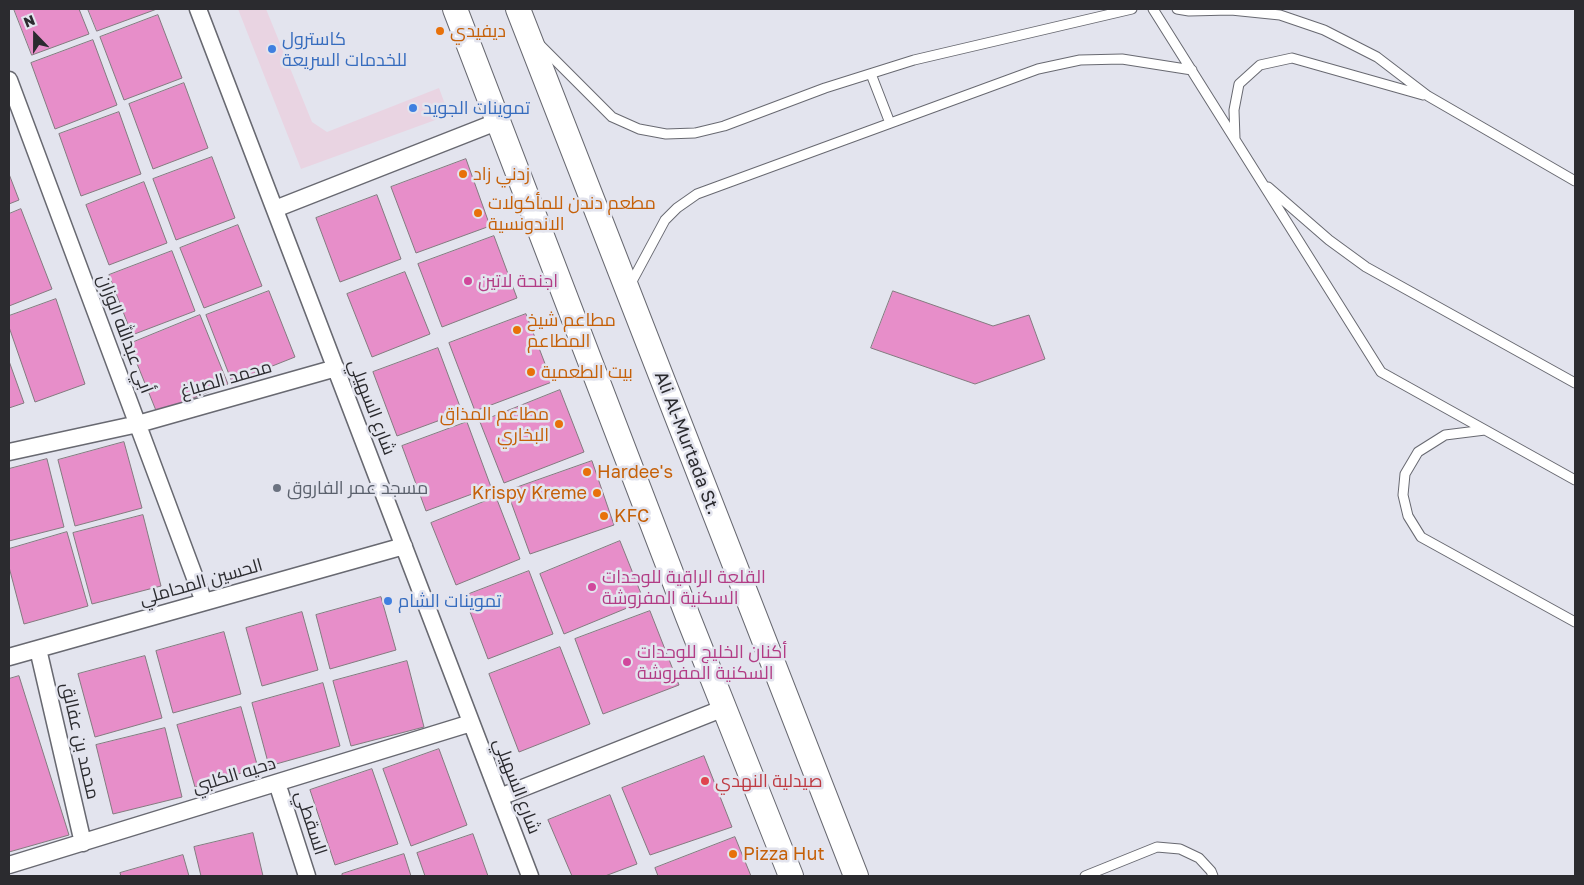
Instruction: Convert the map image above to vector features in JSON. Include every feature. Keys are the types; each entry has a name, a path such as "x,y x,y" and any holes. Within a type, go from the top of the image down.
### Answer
{"main road":[{"path":"456,9 688,617 791,876"},
{"name":"Ali Al-Murtada St.","path":"518,9 856,876"}],"street":[{"name":"شارع السهيلي","path":"198,9 530,876"},
{"name":"أبي عبدالله الوزان","path":"9,80 204,602"},
{"path":"275,209 499,121"},
{"name":"محمد الصباغ","path":"9,452 138,424 336,368"},
{"name":"الحسين المحاملي","path":"9,657 404,546"},
{"name":"محمد بن عفالق","path":"38,649 83,843"},
{"path":"500,797 724,708"},
{"name":"دحيه الكلبي","path":"9,865 472,723"},
{"name":"السقطي","path":"276,783 307,876"}],"lane":[{"path":"527,33 612,117 639,129 666,134 695,133 724,126 825,88 914,60 1132,9"},
{"path":"1153,9 1381,372 1575,480"},
{"path":"1177,9 1189,11 1230,10 1280,15 1324,30 1377,57 1428,96 1575,182"},
{"path":"627,290 665,220 697,194 1038,69 1080,60 1122,58 1192,70"},
{"path":"1235,139 1234,110 1239,84 1260,65 1292,58 1428,96"},
{"path":"871,74 890,123"},
{"path":"1261,180 1329,240 1366,267 1575,383"},
{"path":"1485,430 1445,435 1418,452 1405,474 1403,495 1408,516 1421,537 1575,622"},
{"path":"1085,876 1157,847 1180,849 1199,858 1213,876"}],"shaded area":[{"path":"238,9 266,9 312,122 327,132 439,88 449,115 301,169"}],"building":[{"path":"14,9 79,9 89,34 32,55"},
{"path":"88,9 157,9 97,31"},
{"path":"158,15 182,78 124,100 100,37"},
{"path":"93,40 117,105 55,129 31,63"},
{"path":"184,83 208,148 153,169 129,104"},
{"path":"119,112 141,174 81,196 59,134"},
{"path":"212,157 235,218 176,240 153,179"},
{"path":"466,159 490,226 416,253 391,187"},
{"path":"9,174 19,200 9,204"},
{"path":"144,182 167,243 109,265 86,205"},
{"path":"377,195 401,259 340,282 316,218"},
{"path":"21,209 52,289 9,306 9,214"},
{"path":"238,225 262,286 204,308 180,248"},
{"name":"اجنحة لاتين","path":"494,236 517,298 442,327 418,264"},
{"path":"172,251 195,311 132,335 109,275"},
{"path":"405,272 430,334 372,357 347,294"},
{"path":"269,291 295,357 232,382 206,315"},
{"path":"893,291 993,326 1029,315 1045,359 975,384 871,348"},
{"path":"56,299 85,384 35,402 9,327 9,316"},
{"path":"526,314 552,382 475,411 449,343"},
{"path":"200,315 228,384 157,413 129,344"},
{"path":"438,348 462,412 397,436 373,372"},
{"path":"9,361 24,403 9,408"},
{"path":"560,390 584,452 504,483 480,422"},
{"path":"467,422 491,487 426,511 402,446"},
{"path":"124,442 142,508 75,526 58,460"},
{"path":"47,459 64,527 9,541 9,469"},
{"path":"592,461 614,525 530,554 507,491"},
{"path":"496,497 520,559 456,585 431,523"},
{"path":"143,515 161,586 92,604 73,533"},
{"path":"67,532 88,606 24,624 9,567 9,549"},
{"name":"القلعة الراقية للوحدات السكنية المفروشة","path":"620,541 644,601 564,634 540,574"},
{"path":"529,571 553,634 488,659 464,596"},
{"path":"381,597 396,650 330,669 316,615"},
{"name":"أكنان الخليج للوحدات السكنية المفروشة","path":"650,611 679,685 603,714 575,639"},
{"path":"302,612 318,670 262,686 246,628"},
{"path":"224,632 241,694 173,713 156,651"},
{"path":"560,647 590,724 519,752 489,674"},
{"path":"145,656 162,718 95,737 78,674"},
{"path":"407,661 424,727 351,746 333,681"},
{"path":"19,676 69,835 9,852 9,679"},
{"path":"323,683 340,746 269,766 252,703"},
{"path":"241,707 258,768 195,787 177,725"},
{"path":"165,728 182,797 113,814 96,745"},
{"path":"439,749 467,825 411,846 383,769"},
{"path":"704,756 732,827 650,855 622,788"},
{"path":"372,769 398,844 335,865 310,790"},
{"path":"610,795 637,864 605,876 572,876 548,820"},
{"path":"253,833 263,876 201,876 194,847"},
{"path":"473,834 488,876 425,876 417,853"},
{"path":"735,837 751,876 658,876 655,868"},
{"path":"404,854 411,876 342,876 342,874"},
{"path":"183,855 189,876 121,876 120,873"}],"place":[{"name":"ديفيدي","path":"440,31"},
{"name":"كاسترول للخدمات السريعة","path":"272,49"},
{"name":"تموينات الجويد","path":"413,108"},
{"name":"زدني زاد","path":"463,174"},
{"name":"مطعم دندن للمأكولات الاندونسية","path":"478,213"},
{"name":"اجنحة لاتين","path":"468,281"},
{"name":"مطاعم شيخ المطاعم","path":"517,330"},
{"name":"بيت الطعمية","path":"531,372"},
{"name":"مطاعم المذاق البخاري","path":"559,424"},
{"name":"Hardee's","path":"587,472"},
{"name":"مسجد عمر الفاروق","path":"277,488"},
{"name":"Krispy Kreme","path":"597,493"},
{"name":"KFC","path":"604,516"},
{"name":"القلعة الراقية للوحدات السكنية المفروشة","path":"592,587"},
{"name":"تموينات الشام","path":"388,601"},
{"name":"أكنان الخليج للوحدات السكنية المفروشة","path":"627,662"},
{"name":"صيدلية النهدي","path":"705,781"},
{"name":"Pizza Hut","path":"733,854"}]}
